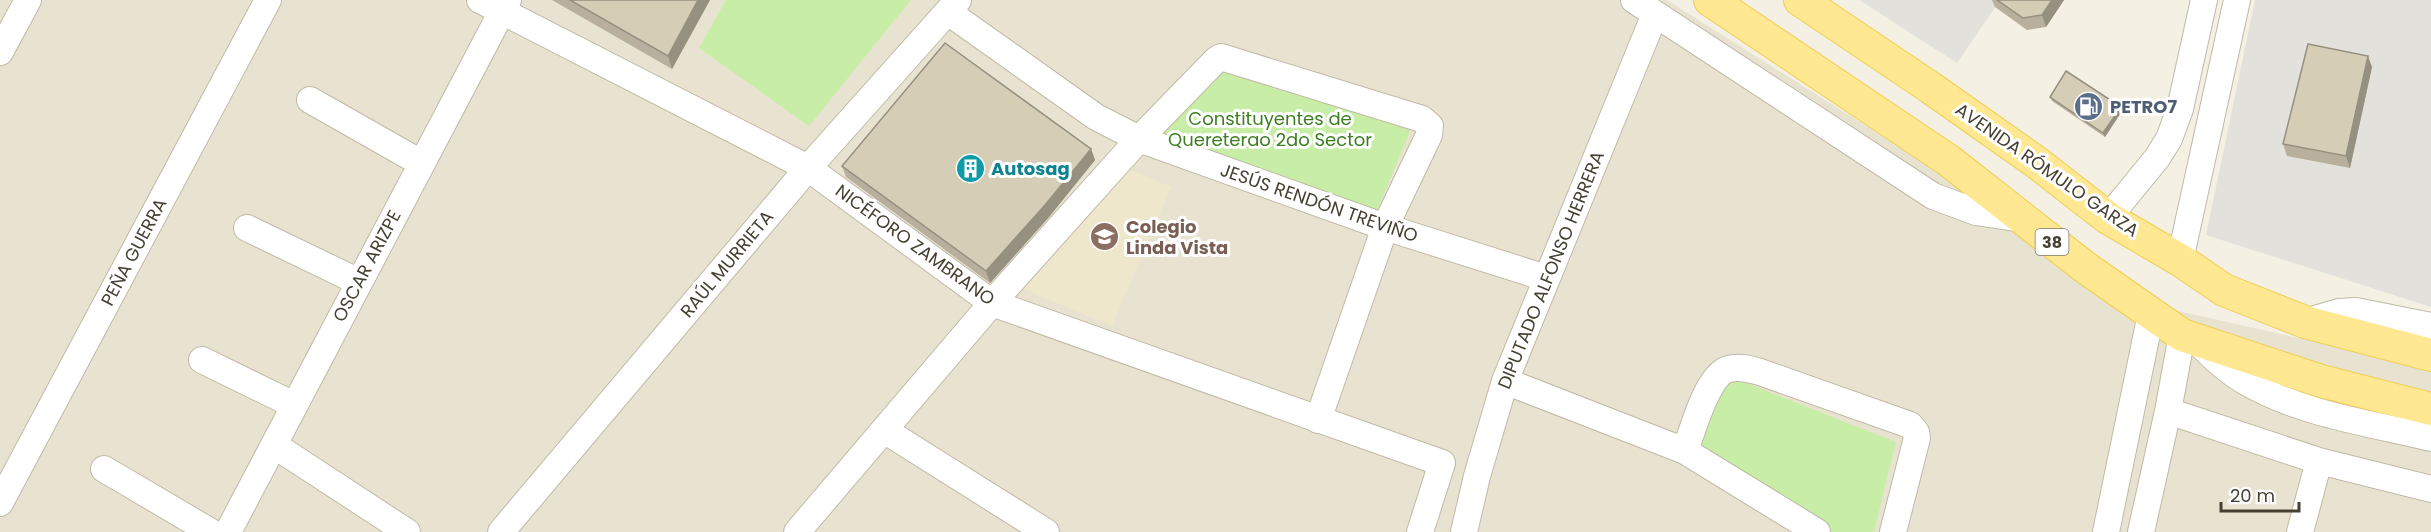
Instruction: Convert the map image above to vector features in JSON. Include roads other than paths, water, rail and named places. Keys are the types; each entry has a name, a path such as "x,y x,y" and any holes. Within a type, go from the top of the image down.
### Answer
{"main road":[{"name":"38","path":"1710,0 1948,160 2022,219 2151,314 2188,337 2321,381 2431,409"},
{"name":"AVENIDA RÓMULO GARZA","path":"1800,0 2036,162 2108,218 2180,260 2224,290 2305,322 2431,355"}],"street":[{"path":"0,52 28,0"},
{"name":"PEÑA GUERRA","path":"0,503 268,0"},
{"name":"NICÉFORO ZAMBRANO","path":"480,0 505,6 808,168 992,303 1442,463 1420,532"},
{"path":"1634,0 1933,196 1976,212 2022,219"},
{"path":"2108,218 2150,167 2169,139 2180,110 2204,0"},
{"path":"2180,260 2237,0"},
{"name":"OSCAR ARIZPE","path":"228,532 505,6"},
{"name":"RAÚL MURRIETA","path":"501,532 808,168 953,6"},
{"name":"JESÚS RENDÓN TREVIÑO","path":"953,6 1096,117 1139,139 1385,227 1546,278"},
{"name":"DIPUTADO ALFONSO HERRERA","path":"1464,532 1477,476 1505,381 1655,14"},
{"path":"797,532 992,303 1139,139 1221,57 1422,119 1430,126 1429,135 1385,227 1318,420"},
{"path":"310,100 421,163"},
{"path":"246,228 359,282"},
{"path":"2305,322 2339,312 2356,310 2431,327"},
{"path":"2106,532 2151,314"},
{"path":"2141,532 2168,411 2188,337 2223,367 2262,390 2314,410 2431,438"},
{"path":"202,360 294,405"},
{"path":"1685,451 1712,384 1719,374 1736,368 1760,372 1910,425 1916,432 1917,438 1893,532"},
{"path":"1505,381 1685,451 1817,532"},
{"path":"2168,411 2319,461 2431,489"},
{"path":"884,430 1046,532"},
{"path":"274,445 407,532"},
{"path":"2300,532 2319,461"},
{"path":"104,469 211,532"}],"place":[{"name":"PETRO7","path":"2089,107"},
{"name":"Autosag","path":"970,169"},
{"name":"Colegio Linda Vista","path":"1105,237"}],"park label":[{"name":"Constituyentes de Quereterao 2do Sector","path":"1270,129"}]}
